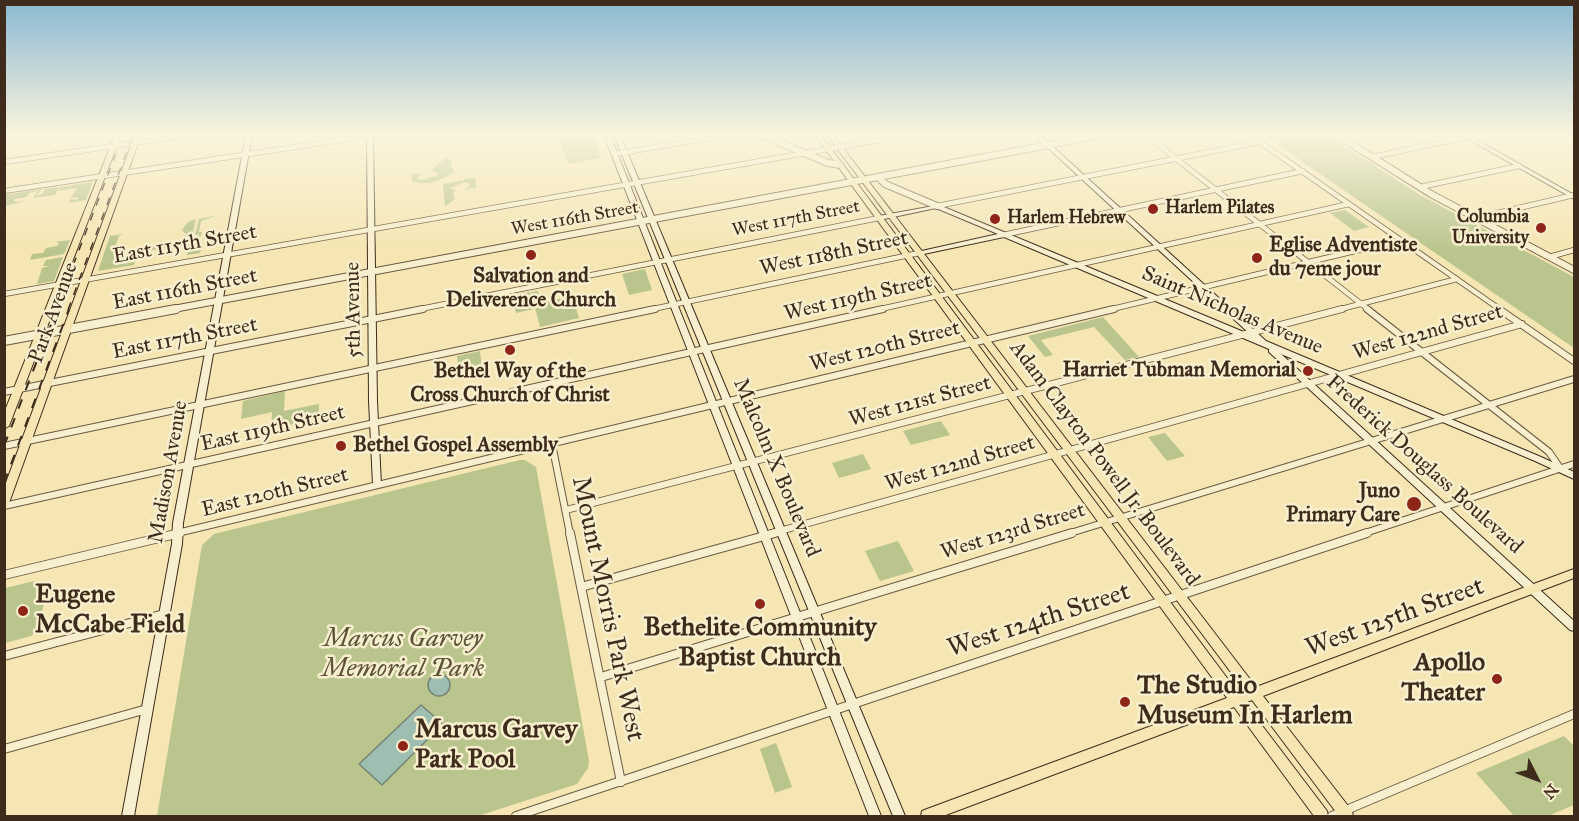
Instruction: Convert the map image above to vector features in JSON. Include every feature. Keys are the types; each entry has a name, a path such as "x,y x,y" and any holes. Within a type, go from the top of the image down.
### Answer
{"main road":[{"name":"Park Avenue","path":"4,505 124,173"},
{"name":"Madison Avenue","path":"128,816 242,173"},
{"name":"5th Avenue","path":"371,173 371,272 377,485"},
{"name":"Malcolm X Boulevard","path":"621,173 875,816"},
{"name":"Malcolm X Boulevard","path":"633,173 899,816"},
{"name":"Adam Clayton Powell Jr. Boulevard","path":"846,173 1322,816"},
{"name":"Adam Clayton Powell Jr. Boulevard","path":"860,173 1179,596 1341,815"},
{"name":"Frederick Douglass Boulevard","path":"1079,173 1575,627"},
{"path":"1532,173 1574,196"},
{"name":"Park Avenue","path":"4,426 102,176"},
{"name":"West 117th Street","path":"879,218 937,206"},
{"name":"Saint Nicholas Avenue","path":"937,206 1575,476"},
{"name":"West 118th Street","path":"919,253 1003,235"},
{"name":"West 125th Street","path":"927,816 1575,574"}],"street":[{"path":"4,191 117,173"},
{"name":"East 115th Street","path":"4,294 691,173"},
{"name":"West 116th Street","path":"371,272 898,173"},
{"name":"West 117th Street","path":"937,206 1101,173"},
{"path":"1196,173 1552,455 1560,468"},
{"name":"West 118th Street","path":"1003,235 1292,173"},
{"path":"1306,173 1575,361"},
{"path":"1398,173 1575,270"},
{"path":"1419,187 1484,173"},
{"name":"Saint Nicholas Avenue","path":"878,177 885,184 937,206"},
{"path":"1476,218 1574,196"},
{"name":"West 119th Street","path":"374,424 1349,204"},
{"name":"West 117th Street","path":"372,319 879,218"},
{"name":"West 120th Street","path":"377,485 1401,240"},
{"path":"1549,257 1575,250"},
{"name":"West 118th Street","path":"4,446 919,253"},
{"name":"East 116th Street","path":"4,341 371,272"},
{"name":"West 121st Street","path":"566,510 1457,279"},
{"name":"East 117th Street","path":"4,392 372,319"},
{"name":"West 122nd Street","path":"581,587 1522,324"},
{"name":"West 123rd Street","path":"600,677 1575,379"},
{"name":"East 119th Street","path":"4,505 374,424"},
{"name":"Mount Morris Park West","path":"552,444 621,782"},
{"name":"West 124th Street","path":"516,816 1575,464"},
{"name":"East 120th Street","path":"4,575 377,485"},
{"path":"4,656 164,614"},
{"path":"4,749 147,709"},
{"path":"1341,815 1575,714"}],"green space":[{"path":"437,173 452,173 434,182 412,181 412,174 423,174 416,178 422,180 439,175"},
{"path":"1319,173 1386,173 1420,195 1574,277 1574,348"},
{"path":"475,178 476,189 472,187 465,191 471,184 466,182 449,188 456,190 453,193 455,199 445,206 443,184 463,180 464,182 464,179"},
{"path":"93,182 86,200 69,203 71,199 77,200 78,197 71,198 77,188 58,191 60,187"},
{"path":"59,187 55,195 33,198 38,191 29,193 27,197 15,199 14,202 26,201 5,206 5,195 42,189 35,197 42,194 45,189"},
{"path":"1345,210 1369,227 1354,231 1330,213"},
{"path":"218,215 201,221 199,232 202,232 193,251 201,250 200,253 187,255 188,244 141,252 143,247 154,247 161,241 169,246 183,242 188,237 182,230 188,222 196,219 192,237 199,236 199,234 195,235 199,219"},
{"path":"123,234 119,236 114,250 122,249 118,252 114,263 128,261 131,251 134,251 133,254 137,253 134,265 98,271 110,236"},
{"path":"70,240 64,254 30,260 32,254 43,253 46,248 57,246 59,243 55,242"},
{"path":"63,257 54,281 37,284 42,268 50,266 43,266 46,260"},
{"path":"645,269 652,290 629,295 622,274"},
{"path":"538,291 541,303 572,296 579,318 540,327 531,292"},
{"path":"530,292 534,309 516,313 512,296"},
{"path":"1103,317 1139,357 1125,360 1094,327 1041,340 1053,355 1045,357 1028,336"},
{"path":"480,351 482,369 459,374 457,356"},
{"path":"285,391 284,411 319,404 319,418 271,429 272,412 241,419 243,401"},
{"path":"941,421 950,435 911,445 903,431"},
{"path":"1165,433 1185,456 1167,461 1148,437"},
{"path":"863,454 871,469 839,478 832,463"},
{"name":"Marcus Garvey Memorial Park","path":"525,460 536,467 589,761 588,768 577,784 478,816 157,816 202,545 214,534"},
{"path":"898,541 914,571 880,581 865,551"},
{"name":"Eugene McCabe Field","path":"34,581 48,590 36,632 31,636 5,643 5,588"},
{"path":"1564,736 1574,746 1574,805 1548,816 1514,816 1476,773"},
{"path":"776,743 792,787 775,793 760,749"}],"shaded area":[{"path":"439,674 447,677 450,685 447,693 439,696 431,693 428,685 431,677"},
{"path":"421,705 443,724 382,785 359,764"}],"railway":[{"path":"56,310 108,173"},
{"path":"68,310 119,173"},
{"path":"4,446 57,309"},
{"path":"4,483 69,309"}],"place":[{"name":"Harlem Pilates","path":"1153,209"},
{"name":"Harlem Hebrew","path":"995,219"},
{"name":"Columbia University","path":"1541,228"},
{"name":"Salvation and Deliverence Church","path":"531,255"},
{"name":"Eglise Adventiste du 7eme jour","path":"1257,258"},
{"name":"Bethel Way of the Cross Church of Christ","path":"510,350"},
{"name":"Harriet Tubman Memorial","path":"1308,371"},
{"name":"Bethel Gospel Assembly","path":"341,446"},
{"name":"Juno Primary Care","path":"1414,504"},
{"name":"Bethelite Community Baptist Church","path":"760,604"},
{"name":"Eugene McCabe Field","path":"23,611"},
{"name":"Apollo Theater","path":"1497,679"},
{"name":"The Studio Museum In Harlem","path":"1125,702"},
{"name":"Marcus Garvey Park Pool","path":"403,746"}]}
